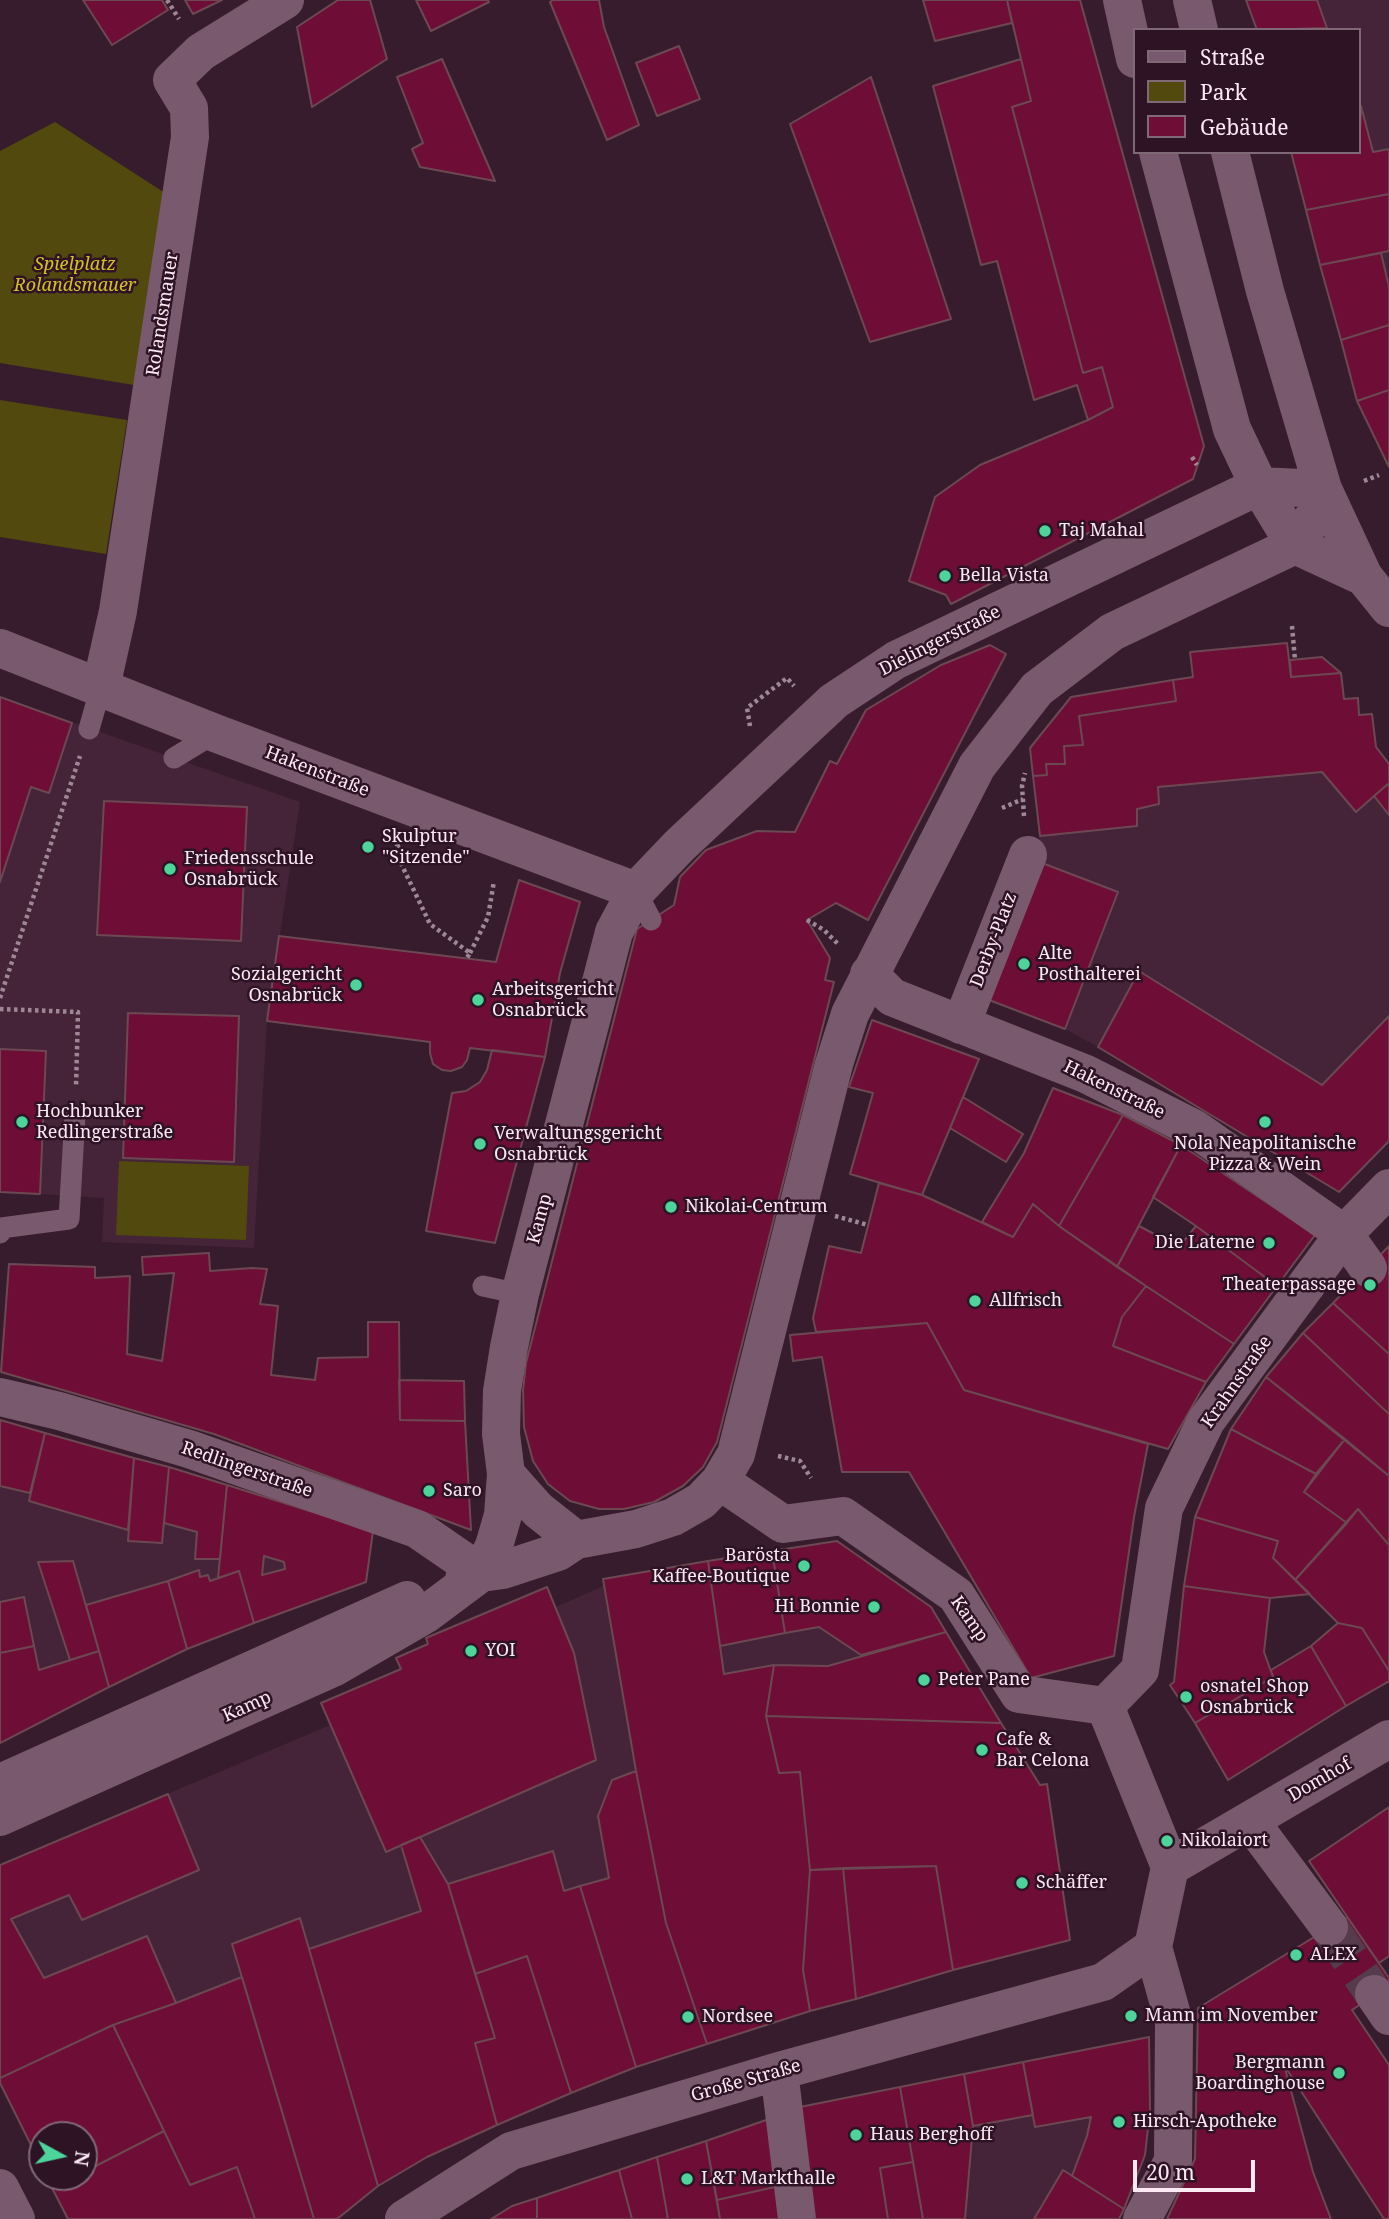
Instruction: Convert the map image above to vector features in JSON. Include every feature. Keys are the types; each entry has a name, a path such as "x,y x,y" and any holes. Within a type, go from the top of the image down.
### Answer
{"street":[{"name":"Rolandsmauer","path":"101,687 118,611 190,137 188,108 172,80 201,51 285,0"},
{"path":"1122,0 1134,54"},
{"path":"1192,0 1199,28"},
{"path":"1159,154 1232,429 1259,486 1295,545 1364,577"},
{"path":"1231,154 1265,291 1325,494 1364,577 1389,608"},
{"name":"Dielingerstraße","path":"644,906 679,846 834,701 896,660 1259,486 1325,494"},
{"path":"869,974 977,766 1037,689 1112,632 1295,545 1325,494"},
{"name":"Hakenstraße","path":"0,649 215,733 498,867 644,906"},
{"name":"Derby-Platz","path":"961,1025 1028,855"},
{"name":"Kamp","path":"0,1817 333,1668 426,1614 481,1573 494,1546 503,1514 506,1474 501,1434 502,1391 520,1294 614,932 644,906"},
{"name":"Hakenstraße","path":"869,974 892,997 1086,1074 1195,1129 1345,1234"},
{"name":"Kamp","path":"0,1783 419,1595 481,1573 503,1570 558,1552 576,1541 636,1530 673,1517 701,1501 720,1480 736,1454 831,1077 850,1014 869,974"},
{"name":"Krahnstraße","path":"1105,1706 1140,1670 1164,1508 1206,1421 1345,1234 1389,1188"},
{"path":"1345,1234 1368,1268"},
{"name":"Redlingerstraße","path":"0,1397 59,1411 189,1449 417,1529 481,1573"},
{"path":"506,1474 538,1510 576,1541"},
{"name":"Kamp","path":"720,1480 783,1524 843,1517 956,1595 1019,1694 1105,1706"},
{"path":"1105,1706 1170,1867 1153,1947 1174,2022 1173,2161 1142,2219"},
{"name":"Domhof","path":"1250,1821 1389,1740"},
{"path":"1170,1867 1250,1821 1329,1927"},
{"name":"Große Straße","path":"404,2219 511,2151 779,2071 1103,1982 1153,1947"},
{"path":"779,2071 797,2219"},
{"path":"0,2189 16,2219"}],"lane":[{"path":"89,729 101,687"},
{"path":"174,758 215,733"},
{"path":"816,1050 850,1014"},
{"path":"0,1233 1,1228 69,1219 75,1115"},
{"path":"483,1286 520,1294"}],"path":[{"path":"1192,457 1197,465"},
{"path":"1292,626 1295,660"},
{"path":"747,708 787,678"},
{"path":"0,998 89,729"},
{"path":"1028,855 1022,786 1024,773 1031,762"},
{"path":"402,844 397,846 396,853 430,924 469,955 488,917 498,867"},
{"path":"0,1009 78,1012 75,1115"},
{"path":"827,1214 868,1225"}],"shaded area":[{"path":"1246,0 1389,0 1389,467 1357,401 1292,154 1361,154 1361,28 1256,28"},
{"path":"1287,643 1292,677 1341,673 1344,698 1358,698 1359,715 1372,714 1376,747 1389,764 1389,1141 1339,1192 1098,1047 1065,1029 989,1000 1042,863 1033,776 1047,775 1175,691 1173,680 1192,676 1190,652"},
{"path":"0,697 300,802 267,1021 254,1248 102,1242 104,1198 40,1194 46,1052 0,1049"},
{"path":"0,1420 169,1467 373,1531 366,1582 187,1649 0,1743"},
{"path":"708,1561 931,1607 1040,1784 1047,1784 1070,1940 810,2011 636,2067 427,2157 378,2186 337,2219 98,2179 98,2121 28,2121 28,2139 0,2083 0,1865 330,1725 321,1703 400,1669 396,1658 428,1644 426,1638 547,1587 556,1607 603,1586 603,1579"},
{"path":"1149,2037 1150,2110 1145,2155 1119,2219 814,2219 800,2107"}],"green space":[{"name":"Spielplatz Rolandsmauer","path":"55,122 165,193 134,385 0,363 0,151"},
{"path":"0,400 127,420 106,554 0,537"},
{"path":"119,1161 249,1166 246,1240 116,1235"}],"building":[{"path":"83,0 162,0 168,10 112,45"},
{"path":"185,0 222,0 193,14"},
{"path":"338,0 370,0 387,59 312,107 297,27"},
{"path":"416,0 488,0 489,2 431,31"},
{"path":"599,0 604,27 639,125 607,140 550,2"},
{"path":"923,0 1007,0 1012,23 935,41"},
{"path":"1007,0 1080,0 1204,446 1193,479 951,604 946,595 909,581 935,497 980,465 1113,407 1102,367 1083,373 1012,107 1031,101"},
{"path":"1246,0 1317,0 1327,28 1256,28"},
{"path":"679,46 700,99 657,116 636,63"},
{"path":"442,59 495,181 420,167 412,149 423,143 397,77"},
{"path":"1021,59 1031,101 1012,107 1083,373 1102,367 1113,407 1088,420 1077,385 1034,400 997,261 981,265 933,86"},
{"path":"871,77 951,319 870,342 790,124"},
{"path":"1361,106 1373,152 1389,149 1389,194 1306,210 1292,154 1361,154"},
{"path":"1389,194 1389,251 1320,265 1306,210"},
{"path":"1381,253 1389,287 1389,325 1341,340 1320,265"},
{"path":"1389,325 1389,390 1357,401 1341,340"},
{"path":"1389,390 1389,467 1357,401"},
{"path":"1287,643 1291,677 1341,673 1344,699 1358,698 1359,715 1372,714 1376,747 1389,764 1389,783 1356,812 1322,772 1158,787 1159,804 1137,809 1137,826 1040,836 1033,776 1047,775 1046,764 1065,764 1064,746 1083,745 1079,716 1176,701 1173,680 1193,677 1190,652"},
{"name":"Nikolai-Centrum","path":"990,645 1006,654 868,920 836,903 807,920 830,958 825,980 834,982 717,1442 703,1467 683,1486 654,1502 624,1509 599,1509 570,1501 548,1484 533,1461 524,1427 523,1391 526,1363 637,929 674,905 680,877 706,850 757,831 795,832 830,761 837,764 866,710 941,665"},
{"path":"1322,657 1341,673 1291,677 1290,660"},
{"path":"1173,680 1176,701 1079,716 1083,745 1064,746 1065,764 1046,764 1047,775 1033,776 1030,748 1071,697"},
{"path":"0,697 72,723 49,793 31,787 0,882"},
{"path":"1389,783 1389,815 1374,796"},
{"path":"104,801 247,807 241,941 97,935"},
{"path":"1042,863 1118,892 1065,1029 989,1000"},
{"path":"519,880 580,902 560,973 545,1057 470,1048 462,1067 451,1071 442,1070 433,1064 430,1042 267,1021 279,936 496,962"},
{"path":"1139,971 1322,1085 1389,1016 1389,1141 1339,1192 1098,1047"},
{"path":"128,1013 239,1016 234,1162 123,1158"},
{"path":"872,1020 979,1059 922,1195 850,1174 873,1093 849,1087"},
{"name":"Hochbunker Redlingerstraße","path":"0,1049 46,1051 40,1194 0,1192"},
{"path":"492,1050 545,1057 495,1243 426,1231 452,1093 466,1091 480,1082 487,1070"},
{"path":"1053,1088 1123,1115 1059,1226 1033,1204 1013,1237 982,1222 1024,1153"},
{"path":"963,1097 1023,1134 1006,1162 950,1128"},
{"path":"1123,1115 1181,1145 1117,1267 1059,1226"},
{"path":"1181,1145 1315,1235 1277,1286 1153,1197"},
{"name":"Allfrisch","path":"879,1183 922,1195 1013,1237 1033,1204 1059,1226 1146,1286 1122,1317 1113,1346 1206,1382 1168,1449 964,1390 927,1323 816,1332 813,1318 829,1246 861,1253"},
{"path":"1139,1226 1179,1247 1196,1226 1277,1286 1234,1344 1117,1267"},
{"name":"Theaterpassage","path":"1389,1246 1389,1354 1333,1303"},
{"path":"209,1253 210,1271 267,1269 260,1304 278,1306 271,1375 315,1380 318,1358 368,1357 368,1322 399,1322 400,1420 465,1421 471,1530 214,1434 1,1372 9,1264 95,1267 95,1278 130,1276 127,1354 162,1361 174,1273 143,1275 142,1257"},
{"path":"1146,1286 1234,1344 1206,1382 1113,1346 1122,1317"},
{"path":"1333,1303 1389,1354 1389,1414 1303,1333"},
{"path":"927,1323 964,1390 1148,1444 1134,1517 1114,1656 1031,1678 909,1472 842,1472 822,1357 793,1361 790,1335"},
{"path":"1303,1333 1389,1414 1389,1476 1266,1377"},
{"path":"1266,1377 1345,1439 1316,1474 1231,1429"},
{"path":"399,1380 464,1381 465,1421 400,1420"},
{"path":"0,1420 45,1433 30,1493 0,1486"},
{"path":"1231,1429 1316,1474 1304,1492 1347,1523 1295,1580 1273,1558 1278,1541 1195,1517"},
{"path":"45,1433 134,1458 128,1530 29,1501"},
{"path":"1345,1439 1389,1476 1389,1545 1358,1509 1347,1523 1304,1492"},
{"path":"134,1458 169,1467 162,1543 128,1541"},
{"path":"169,1467 227,1485 220,1559 195,1559 197,1532 164,1523"},
{"path":"227,1485 373,1531 366,1582 254,1623 239,1571 218,1578","holes":["264,1556 284,1562 285,1569 262,1575"]},
{"path":"1358,1509 1389,1545 1389,1671 1362,1628 1338,1623 1295,1580"},
{"path":"1195,1517 1278,1541 1273,1558 1310,1594 1270,1598 1184,1586"},
{"path":"837,1541 931,1607 946,1632 861,1655 819,1627 785,1633 772,1551"},
{"path":"772,1551 785,1633 720,1646 708,1561"},
{"path":"73,1561 99,1651 70,1660 38,1562"},
{"path":"708,1561 724,1674 774,1665 766,1716 779,1773 800,1772 810,1870 803,1970 810,2011 707,2044 666,1923 636,1771 603,1579"},
{"path":"199,1570 200,1577 208,1575 210,1581 239,1571 254,1623 187,1649 168,1581"},
{"path":"168,1581 187,1649 109,1687 86,1605"},
{"path":"1184,1586 1270,1598 1264,1652 1273,1677 1195,1723 1170,1685 1174,1682"},
{"path":"547,1587 574,1653 596,1760 386,1852 321,1703 401,1669 396,1658 428,1644 426,1638"},
{"path":"24,1597 34,1646 0,1653 0,1602"},
{"path":"1338,1623 1362,1628 1389,1671 1389,1681 1346,1706 1311,1646"},
{"path":"946,1632 1001,1723 766,1716 774,1665 828,1666"},
{"path":"34,1646 39,1670 99,1651 109,1687 0,1743 0,1653"},
{"path":"1311,1646 1346,1706 1228,1780 1195,1723 1273,1677 1271,1670"},
{"path":"766,1716 1001,1723 1040,1785 1047,1784 1070,1940 953,1970 936,1866 810,1870 800,1772 779,1773"},
{"path":"636,1771 666,1923 707,2044 636,2067 580,1886 609,1878 598,1816 612,1780"},
{"path":"168,1794 199,1870 82,1920 69,1895 11,1919 44,1978 147,1936 176,2003 113,2025 0,2078 0,1865"},
{"path":"1389,1807 1389,1956 1379,1963 1309,1861"},
{"path":"420,1837 448,1884 495,2038 475,2043 497,2125 427,2157 378,2186 309,1949 421,1911 401,1845"},
{"path":"553,1851 564,1891 580,1886 636,2067 571,2093 527,1956 475,1974 448,1884"},
{"path":"936,1866 953,1970 856,1999 843,1868"},
{"path":"843,1868 856,1999 810,2011 803,1970 810,1870"},
{"path":"1347,1917 1389,1978 1389,1985 1352,2010 1389,2065 1389,2219 1384,2219 1284,2065 1313,2172 1331,2219 1167,2219 1195,2159 1198,2008"},
{"path":"300,1918 378,2186 337,2219 314,2219 232,1944"},
{"path":"527,1956 571,2093 497,2125 475,2043 495,2038 475,1974"},
{"path":"242,1977 314,2219 255,2219 237,2167 190,2185 113,2025"},
{"path":"113,2025 164,2131 98,2165 98,2121 28,2121 28,2139 0,2078"},
{"name":"Hirsch-Apotheke","path":"1149,2037 1150,2110 1145,2155 1124,2209 1072,2176 1091,2117 1035,2127 1023,2062"},
{"path":"1023,2062 1033,2115 973,2126 964,2074"},
{"path":"964,2074 973,2126 965,2219 923,2219 900,2087"},
{"name":"Haus Berghoff","path":"900,2087 913,2162 880,2168 888,2219 814,2219 800,2107"},
{"path":"769,2119 779,2186 717,2200 706,2141"},
{"path":"164,2131 190,2185 237,2167 255,2219 68,2219 54,2191 98,2191 98,2165"},
{"name":"L&T Markthalle","path":"706,2141 720,2219 668,2219 657,2157"},
{"path":"657,2157 668,2219 632,2219 619,2170"},
{"path":"913,2162 923,2219 888,2219 880,2168"},
{"path":"619,2170 632,2219 537,2219 537,2198"},
{"path":"1063,2170 1124,2209 1119,2219 1034,2219"},
{"path":"779,2186 783,2219 720,2219 717,2200"},
{"path":"537,2198 537,2219 491,2219 512,2206"}],"tunnel":[{"path":"1329,1927 1374,1994"}],"place":[{"name":"Taj Mahal","path":"1045,531"},
{"name":"Bella Vista","path":"945,576"},
{"name":"Skulptur \"Sitzende\"","path":"368,847"},
{"name":"Friedensschule Osnabrück","path":"170,869"},
{"name":"Alte Posthalterei","path":"1024,964"},
{"name":"Sozialgericht Osnabrück","path":"356,985"},
{"name":"Arbeitsgericht Osnabrück","path":"478,1000"},
{"name":"Hochbunker Redlingerstraße","path":"22,1122"},
{"name":"Nola Neapolitanische Pizza & Wein","path":"1265,1122"},
{"name":"Verwaltungsgericht Osnabrück","path":"480,1144"},
{"name":"Nikolai-Centrum","path":"671,1207"},
{"name":"Die Laterne","path":"1269,1243"},
{"name":"Theaterpassage","path":"1370,1285"},
{"name":"Allfrisch","path":"975,1301"},
{"name":"Saro","path":"429,1491"},
{"name":"Barösta Kaffee-Boutique","path":"804,1566"},
{"name":"Hi Bonnie","path":"874,1607"},
{"name":"YOI","path":"471,1651"},
{"name":"Peter Pane","path":"924,1680"},
{"name":"osnatel Shop Osnabrück","path":"1186,1697"},
{"name":"Cafe & Bar Celona","path":"982,1750"},
{"name":"Nikolaiort","path":"1167,1841"},
{"name":"Schäffer","path":"1022,1883"},
{"name":"ALEX","path":"1296,1955"},
{"name":"Mann im November","path":"1131,2016"},
{"name":"Nordsee","path":"688,2017"},
{"name":"Bergmann Boardinghouse","path":"1339,2073"},
{"name":"Hirsch-Apotheke","path":"1119,2122"},
{"name":"Haus Berghoff","path":"856,2135"},
{"name":"L&T Markthalle","path":"687,2179"}]}
